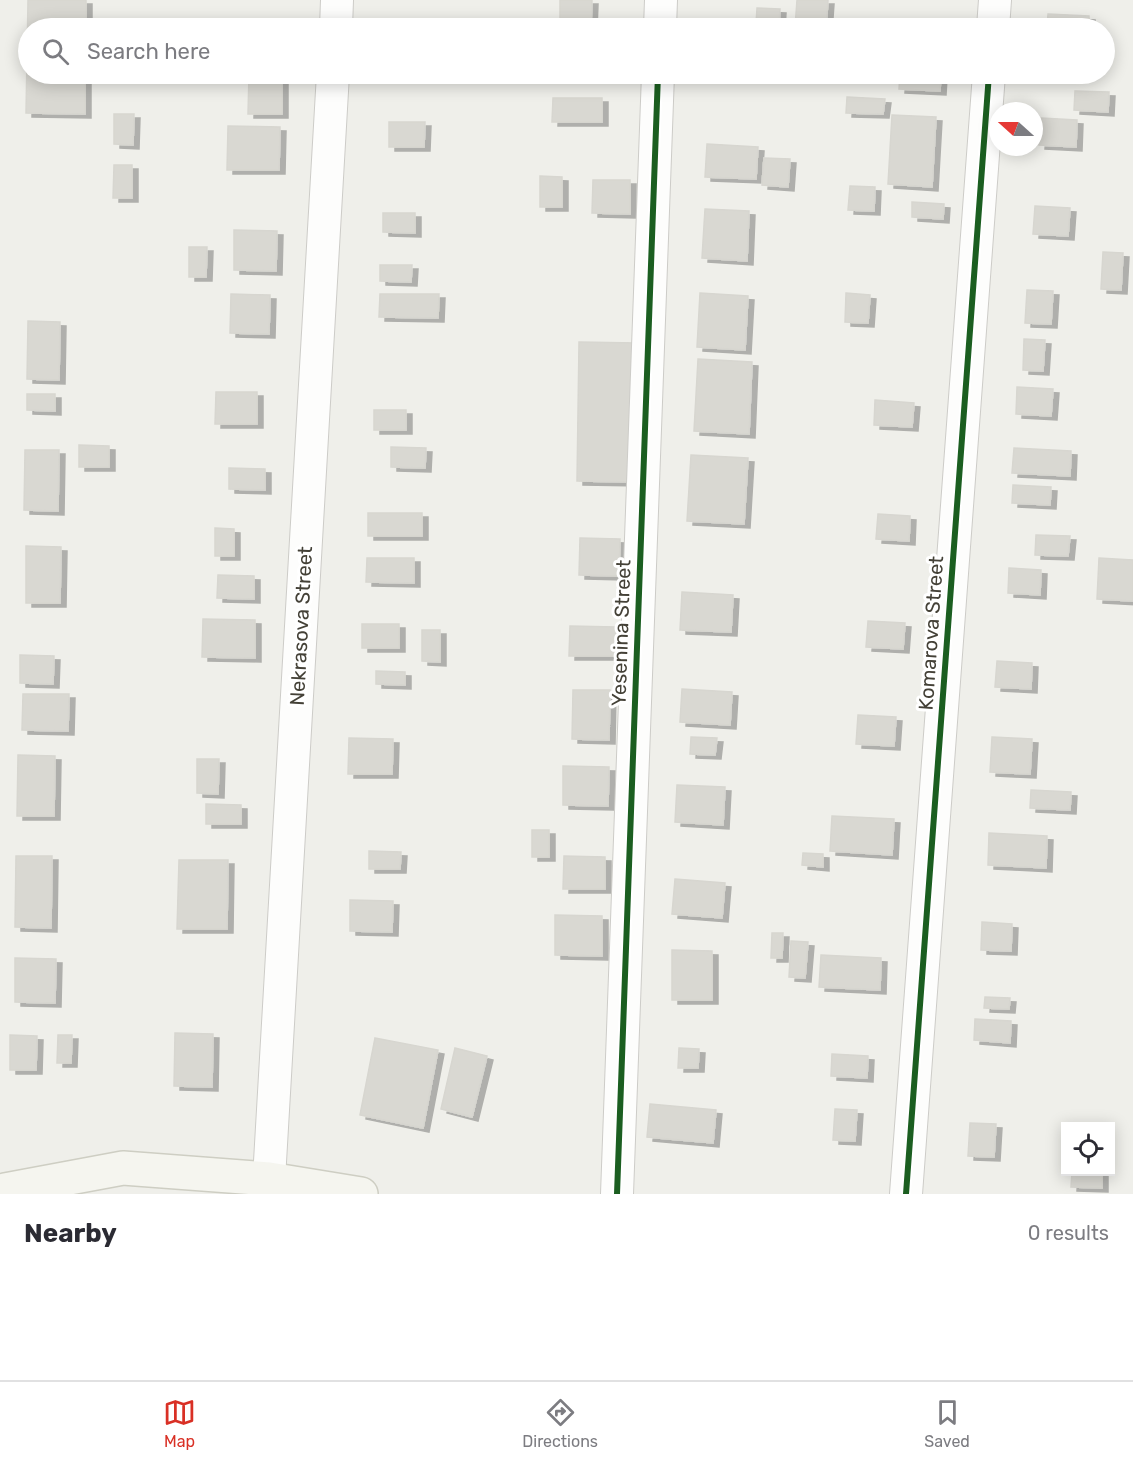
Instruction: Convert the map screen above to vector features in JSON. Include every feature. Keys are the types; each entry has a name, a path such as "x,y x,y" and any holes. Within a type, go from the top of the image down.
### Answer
{"main road":[{"path":"0,1193 5,1190 123,1168 269,1179 361,1194"}],"street":[{"path":"336,18 337,0"},
{"path":"660,18 661,0"},
{"path":"994,18 995,0"},
{"name":"Nekrasova Street","path":"269,1179 332,84"},
{"name":"Yesenina Street","path":"617,1194 658,84"},
{"name":"Komarova Street","path":"906,1194 988,84"}],"building":[{"path":"28,0 86,0 86,18 28,18"},
{"path":"560,0 592,0 591,18 560,18"},
{"path":"797,0 828,0 827,18 796,18"},
{"path":"757,8 780,9 779,18 756,18"},
{"path":"1048,14 1089,16 1089,18 1048,18"},
{"path":"27,84 85,84 85,114 26,113"},
{"path":"249,84 282,84 282,114 248,114"},
{"path":"899,84 940,84 940,91 899,89"},
{"path":"1075,91 1109,92 1108,112 1074,110"},
{"path":"847,97 885,99 883,114 846,113"},
{"path":"553,98 602,98 602,122 552,122"},
{"path":"114,114 134,114 133,145 114,144"},
{"path":"892,115 936,117 932,187 888,184"},
{"path":"1043,118 1077,120 1076,147 1043,145"},
{"path":"389,122 425,122 424,147 389,147"},
{"path":"228,126 280,127 279,170 227,170"},
{"path":"707,144 758,147 756,179 705,177"},
{"path":"764,158 790,159 788,187 762,185"},
{"path":"114,165 132,165 132,198 113,198"},
{"path":"540,176 562,177 562,207 540,207"},
{"path":"593,180 630,180 630,214 592,213"},
{"path":"850,186 875,187 874,211 848,210"},
{"path":"912,202 944,204 943,219 912,217"},
{"path":"1035,206 1070,208 1068,236 1033,234"},
{"path":"705,209 749,211 747,261 702,258"},
{"path":"383,213 415,213 415,233 383,232"},
{"path":"234,230 277,231 276,271 234,270"},
{"path":"189,247 207,247 206,277 189,277"},
{"path":"1103,252 1123,253 1121,290 1101,289"},
{"path":"380,265 412,265 411,282 380,281"},
{"path":"1027,290 1053,291 1051,324 1025,323"},
{"path":"700,293 748,296 745,350 697,347"},
{"path":"846,293 870,295 868,323 845,322"},
{"path":"231,294 270,295 269,334 230,333"},
{"path":"380,294 439,294 438,318 379,317"},
{"path":"28,321 60,322 59,380 27,379"},
{"path":"1024,339 1045,340 1043,371 1023,370"},
{"path":"579,342 637,343 635,482 577,481"},
{"path":"698,359 752,362 749,434 694,431"},
{"path":"1017,387 1053,389 1051,416 1016,414"},
{"path":"216,392 257,392 257,424 215,424"},
{"path":"27,394 55,394 55,411 27,410"},
{"path":"875,400 914,403 912,427 874,425"},
{"path":"374,410 406,410 406,430 374,430"},
{"path":"79,445 109,446 109,467 79,467"},
{"path":"391,447 426,448 425,468 391,467"},
{"path":"1014,448 1071,451 1070,476 1012,473"},
{"path":"25,450 59,450 58,511 24,510"},
{"path":"691,455 748,458 744,524 687,521"},
{"path":"229,468 265,469 265,490 229,489"},
{"path":"1013,485 1051,487 1050,505 1012,503"},
{"path":"368,513 422,513 422,536 368,536"},
{"path":"878,514 910,516 909,541 876,539"},
{"path":"215,528 234,529 234,556 215,556"},
{"path":"1036,535 1070,536 1068,556 1035,555"},
{"path":"580,538 620,539 619,576 579,575"},
{"path":"26,546 61,547 60,603 26,603"},
{"path":"367,558 414,558 414,583 366,582"},
{"path":"1099,558 1133,560 1133,601 1097,599"},
{"path":"1009,568 1041,570 1040,595 1008,593"},
{"path":"218,575 254,576 254,599 217,598"},
{"path":"682,592 733,595 731,632 680,630"},
{"path":"203,619 255,620 255,658 202,657"},
{"path":"868,621 905,623 903,649 866,647"},
{"path":"362,624 399,624 399,648 362,648"},
{"path":"570,626 616,627 615,656 569,656"},
{"path":"422,630 440,630 440,662 422,661"},
{"path":"20,655 54,656 53,684 20,683"},
{"path":"997,661 1032,663 1031,689 995,687"},
{"path":"376,671 405,672 405,685 376,684"},
{"path":"682,689 732,692 730,725 680,722"},
{"path":"573,690 610,690 609,740 572,739"},
{"path":"23,694 69,694 68,731 22,730"},
{"path":"858,715 896,717 894,746 856,744"},
{"path":"691,737 717,738 715,755 690,754"},
{"path":"992,737 1032,739 1030,774 990,772"},
{"path":"349,738 393,739 392,774 348,774"},
{"path":"18,755 55,756 54,816 17,816"},
{"path":"197,759 219,759 218,794 197,793"},
{"path":"563,766 609,767 608,806 563,805"},
{"path":"677,785 725,787 723,825 675,822"},
{"path":"1031,790 1071,792 1070,810 1030,808"},
{"path":"206,804 241,805 241,824 206,824"},
{"path":"832,816 894,819 892,855 830,851"},
{"path":"532,830 549,830 549,857 532,857"},
{"path":"989,833 1047,836 1046,868 988,865"},
{"path":"369,851 401,852 400,869 369,869"},
{"path":"803,853 823,854 823,867 802,865"},
{"path":"16,856 52,856 51,928 15,927"},
{"path":"564,856 605,857 605,889 563,889"},
{"path":"179,860 228,860 227,929 177,929"},
{"path":"675,879 725,883 722,918 672,914"},
{"path":"350,900 393,901 392,932 350,931"},
{"path":"555,915 602,916 602,956 555,955"},
{"path":"982,922 1012,924 1011,951 981,950"},
{"path":"772,933 783,933 782,958 771,958"},
{"path":"791,941 808,942 805,978 789,977"},
{"path":"672,950 712,951 712,1000 672,1000"},
{"path":"821,955 881,958 880,990 819,987"},
{"path":"15,958 56,959 55,1003 15,1002"},
{"path":"985,997 1010,998 1009,1009 984,1008"},
{"path":"975,1019 1011,1021 1010,1043 974,1040"},
{"path":"175,1033 213,1034 212,1087 174,1086"},
{"path":"10,1035 37,1036 36,1070 10,1070"},
{"path":"58,1035 72,1035 71,1063 57,1063"},
{"path":"375,1038 438,1050 423,1128 360,1115"},
{"path":"455,1048 487,1056 472,1117 441,1109"},
{"path":"679,1048 699,1049 698,1068 678,1068"},
{"path":"832,1054 868,1056 867,1078 831,1076"},
{"path":"650,1104 716,1110 713,1143 647,1137"},
{"path":"835,1109 857,1110 855,1141 833,1140"},
{"path":"970,1123 996,1124 994,1157 968,1156"},
{"path":"1072,1176 1102,1176 1102,1188 1071,1187"}],"cycle path":[{"path":"617,1194 658,84"},
{"path":"906,1194 988,84"}]}
